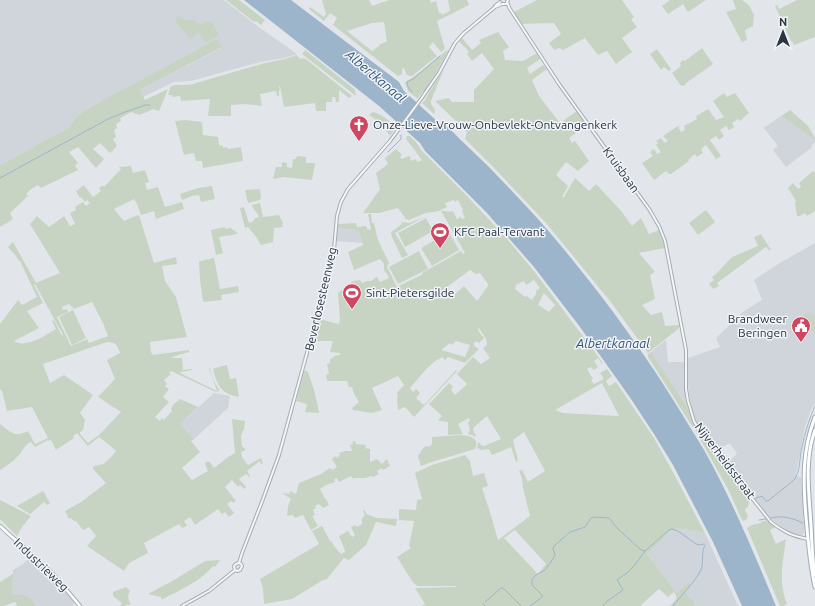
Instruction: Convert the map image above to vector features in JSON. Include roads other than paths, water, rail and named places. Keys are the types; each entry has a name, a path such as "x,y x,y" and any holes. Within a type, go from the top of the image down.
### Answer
{"main road":[{"path":"815,417 807,445 804,469 804,488 815,575"},
{"path":"815,430 808,470 810,559 815,587"},
{"name":"Industrieweg","path":"0,526 49,570 80,606"}],"street":[{"name":"Beverlosesteenweg","path":"235,570 234,567 239,563 274,470 293,407 332,263 336,219 338,208 344,195 390,140 421,99 439,72 455,43 464,33 501,2 507,1"},
{"name":"Kruisbaan","path":"507,1 510,9 550,70 655,218 665,241 682,328"},
{"name":"Kruisbaan","path":"501,2 510,9"},
{"name":"Nijverheidsstraat","path":"682,328 686,350 687,395 691,414 696,427 771,522 789,534 810,539"},
{"name":"Beverlosesteenweg","path":"182,606 209,591 235,570 238,571 242,569 242,565 239,563"}],"water":[{"name":"Albertkanaal","path":"244,0 291,0 399,82 404,91 439,123 447,126 489,167 544,226 625,328 654,370 699,441 733,507 776,606 742,606 713,542 673,465 654,434 580,327 534,267 487,213 425,151 420,143 379,106"}],"waterway":[{"path":"412,92 408,87 407,82 413,79 440,56"},
{"path":"0,178 108,119 125,112 150,105"},
{"path":"388,152 401,139 401,135"},
{"path":"756,498 762,496 766,501 768,501 794,480 799,469 801,451 806,431 815,406"},
{"path":"530,606 542,597 542,595 532,585 532,579 545,570 553,559 555,555 553,549 554,546 570,532 585,527 591,518 609,518 617,528 641,550 645,551"},
{"path":"771,518 787,518 803,523"},
{"path":"759,520 766,519"},
{"path":"603,606 606,602 623,590 617,580 628,572 645,551 669,530 672,529 678,531 696,544 704,544"},
{"path":"673,606 699,574 705,545"},
{"path":"485,602 501,588 503,588 521,606"}],"place":[{"name":"Onze-Lieve-Vrouw-Onbevlekt-Ontvangenkerk","path":"359,142"},
{"name":"KFC Paal-Tervant","path":"440,249"},
{"name":"Sint-Pietersgilde","path":"352,310"},
{"name":"Brandweer Beringen","path":"801,343"}]}
